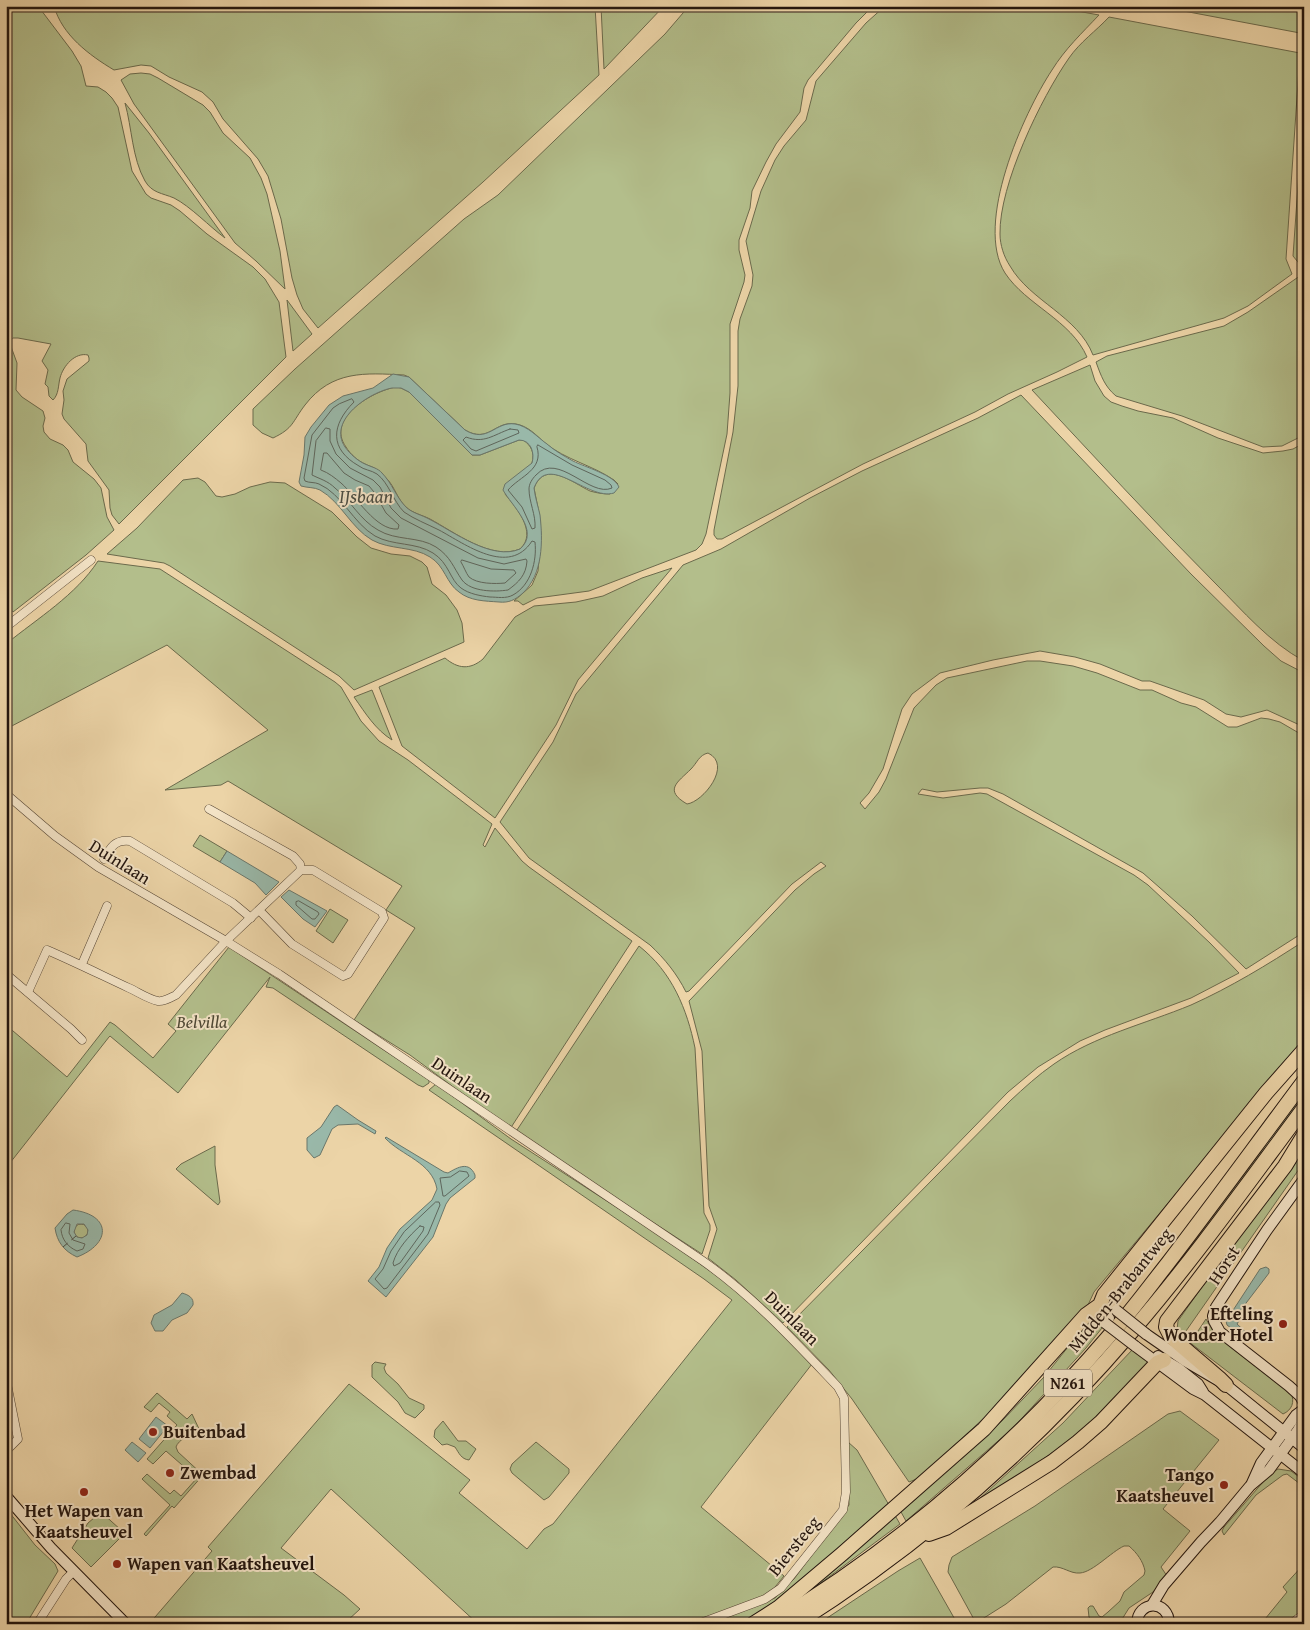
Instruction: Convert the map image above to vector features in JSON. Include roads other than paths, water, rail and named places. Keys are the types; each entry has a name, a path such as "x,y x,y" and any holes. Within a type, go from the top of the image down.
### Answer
{"highway":[{"name":"N261","path":"753,1624 778,1608 984,1429 1086,1315 1100,1305 1104,1295 1266,1093 1304,1050"},
{"name":"Midden-Brabantweg","path":"771,1624 836,1582 910,1528 998,1452 1057,1394 1144,1294 1304,1081"},
{"name":"Midden-Brabantweg","path":"795,1624 843,1593 916,1539 967,1498 1053,1418 1165,1292 1304,1108"},
{"path":"1226,1386 1171,1337 1166,1327 1167,1321 1285,1166 1304,1135"},
{"name":"N261","path":"916,1539 946,1528 1052,1462 1101,1422 1161,1362"}],"street":[{"path":"6,627 91,560"},
{"name":"Duinlaan","path":"6,794 55,836 98,867 279,974 665,1234 726,1278 782,1328 838,1387 844,1398 845,1437"},
{"path":"209,809 293,856 300,864 301,870"},
{"path":"104,859 115,843 130,841 234,902 251,918"},
{"path":"28,992 47,950 82,964 104,977 159,1001 169,999 176,995 226,941 301,870 313,870 382,912 384,918 348,974 341,976 292,944 259,910"},
{"path":"82,964 107,906"},
{"path":"6,974 82,1040"},
{"name":"Horst","path":"1302,1397 1225,1337 1216,1326 1213,1316 1216,1307 1240,1269 1304,1179"},
{"path":"1304,1448 1226,1386 1185,1361 1140,1341 1110,1317 1100,1317 1100,1305 1107,1305 1110,1317 1140,1341 1193,1389 1205,1395 1304,1473"},
{"path":"6,1379 18,1438 6,1451"},
{"path":"1250,1486 1261,1463 1296,1415 1304,1409"},
{"path":"1157,1607 1162,1589 1250,1486 1269,1470 1304,1419"},
{"name":"Biersteeg","path":"698,1624 774,1594 812,1550 843,1510 845,1502 845,1437"},
{"path":"6,1496 33,1528 126,1624"},
{"path":"37,1624 66,1579 74,1571"},
{"path":"1136,1623 1138,1614 1142,1609 1157,1607 1169,1616 1169,1624"},
{"path":"1291,1624 1304,1614"}],"water":[{"name":"IJsbaan","path":"393,374 409,377 465,430 480,435 508,424 520,425 553,449 573,461 599,472 611,479 619,487 614,493 603,494 558,475 549,474 540,478 534,488 540,515 540,557 535,576 530,585 515,599 503,602 483,601 463,595 451,584 439,565 430,557 416,551 372,540 358,529 327,495 318,489 301,486 299,482 305,437 311,427 329,405 343,396 373,388","holes":["392,388 401,388 409,392 472,455 480,455 519,440 527,442 533,455 532,463 505,484 503,490 526,526 526,542 520,549 509,552 485,548 411,511 406,507 380,471 360,461 345,447 341,437 342,427 346,418 354,409 373,395"]},
{"path":"227,851 279,882 266,895 255,883 220,862"},
{"path":"289,890 327,911 315,927 303,919 281,897"},
{"path":"337,1105 376,1131 375,1134 358,1124 338,1125 332,1129 320,1155 314,1158 307,1150 307,1138 321,1127"},
{"path":"386,1137 444,1172 448,1173 463,1166 473,1171 475,1178 450,1198 433,1237 386,1297 368,1281 379,1267 387,1248 400,1229 432,1200 437,1189 429,1172 416,1160 392,1144"},
{"path":"73,1210 86,1213 95,1218 102,1230 101,1238 96,1245 77,1257 68,1252 59,1242 56,1233 55,1228","holes":["77,1224 84,1224 88,1230 87,1235 82,1238 77,1237 74,1232"]},
{"path":"1266,1267 1269,1269 1269,1273 1240,1311 1242,1316 1237,1324 1251,1337 1248,1341 1227,1325 1226,1321 1260,1269"},
{"path":"182,1293 193,1300 193,1305 187,1313 172,1320 163,1331 155,1331 151,1323 154,1315 172,1305"},
{"name":"Buitenbad","path":"156,1417 168,1426 150,1448 139,1439"},
{"path":"132,1442 146,1453 138,1462 125,1450"}],"place":[{"name":"Efteling Wonder Hotel","path":"1283,1324"},
{"name":"Buitenbad","path":"153,1432"},
{"name":"Zwembad","path":"170,1473"},
{"name":"Tango Kaatsheuvel","path":"1224,1485"},
{"name":"Het Wapen van Kaatsheuvel","path":"84,1492"},
{"name":"Wapen van Kaatsheuvel","path":"117,1564"}],"park label":[{"name":"Belvilla","path":"202,1022"}]}
